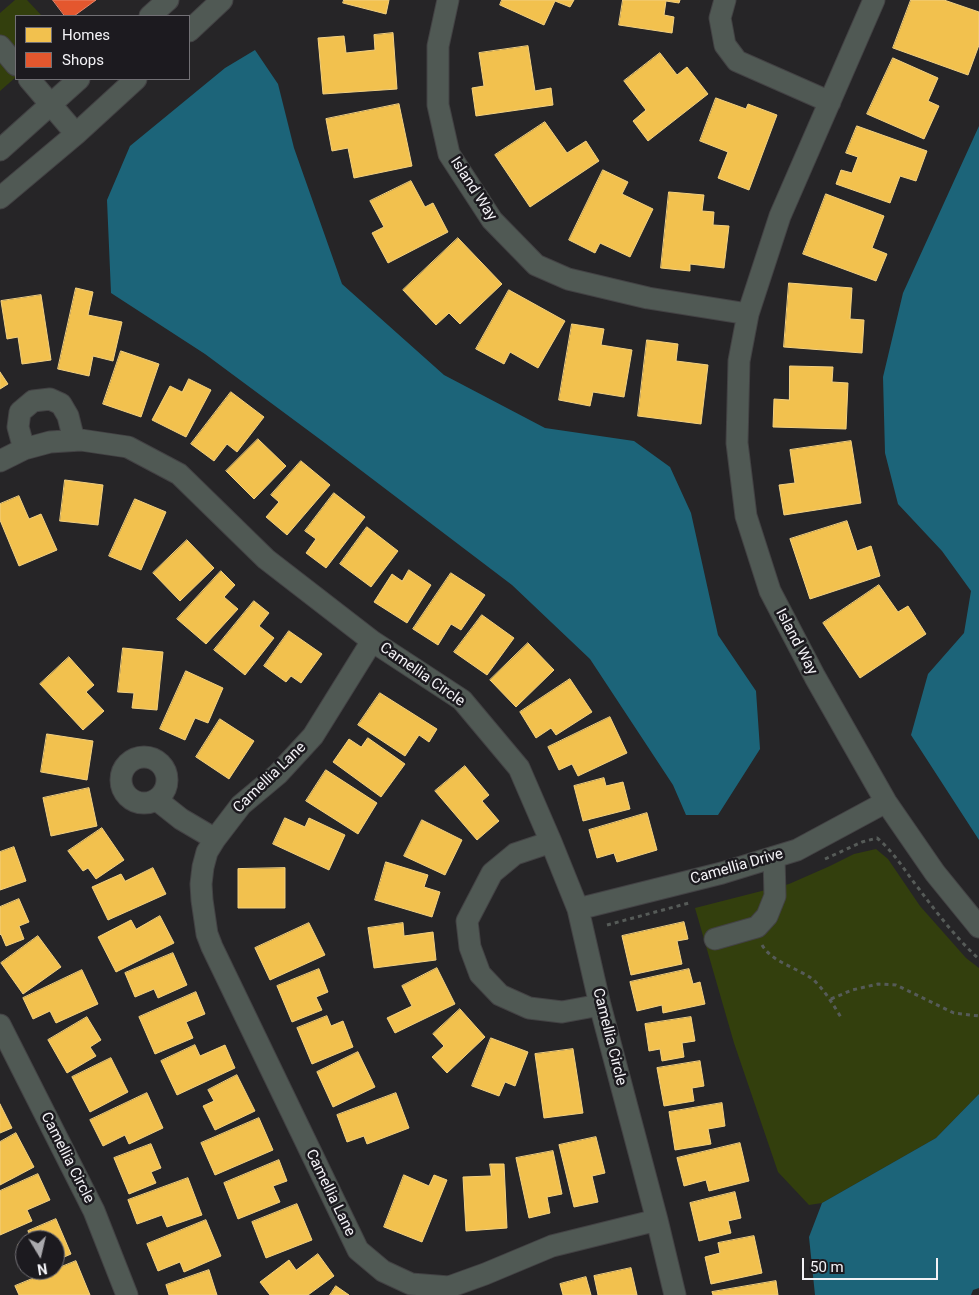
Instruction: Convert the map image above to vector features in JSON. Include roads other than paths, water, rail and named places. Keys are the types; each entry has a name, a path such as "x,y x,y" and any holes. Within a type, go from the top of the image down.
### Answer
{"street":[{"path":"151,15 168,0"},
{"path":"190,30 222,0"},
{"name":"Island Way","path":"448,0 438,46 438,105 449,154 492,220 536,265 568,279 648,298 748,314"},
{"path":"725,0 720,18 725,45 737,61 830,102"},
{"name":"Island Way","path":"874,0 780,216 748,314 739,361 737,443 746,516 770,591 815,677 886,802 935,873 979,927"},
{"path":"0,46 15,64"},
{"path":"30,80 76,134"},
{"path":"0,150 78,80"},
{"path":"0,198 76,134 135,80"},
{"path":"24,449 18,427 20,412 33,401 50,399 61,404 68,416 74,440"},
{"name":"Camellia Circle","path":"0,461 24,449 50,442 81,440 128,447 179,474 266,559 372,641 462,700 519,768 578,909 600,1005 675,1295"},
{"name":"Camellia Lane","path":"372,641 314,736 278,774 241,805 214,839 207,852 201,884 207,934 212,947 358,1250 383,1271 411,1284 449,1287 552,1246 657,1220"},
{"path":"157,800 181,819 214,839"},
{"name":"Camellia Drive","path":"578,909 722,873 797,850 886,802"},
{"path":"551,842 515,854 492,872 467,921 470,947 480,974 500,995 514,1002 529,1008 562,1012 600,1005"},
{"path":"715,939 757,927 767,916 775,896 774,857"},
{"name":"Camellia Circle","path":"0,1025 94,1212 127,1295"}],"water":[{"path":"255,50 278,84 294,148 342,284 444,375 545,428 634,441 670,467 691,513 718,635 756,691 760,749 718,815 686,815 673,785 590,659 512,585 205,354 111,293 107,200 130,146 225,68"},
{"path":"979,126 979,840 911,735 928,674 964,633 971,591 942,551 898,504 885,453 883,377 903,293"},
{"path":"979,1094 979,1288 973,1290 971,1295 815,1295 809,1237 822,1203 936,1138"}]}
